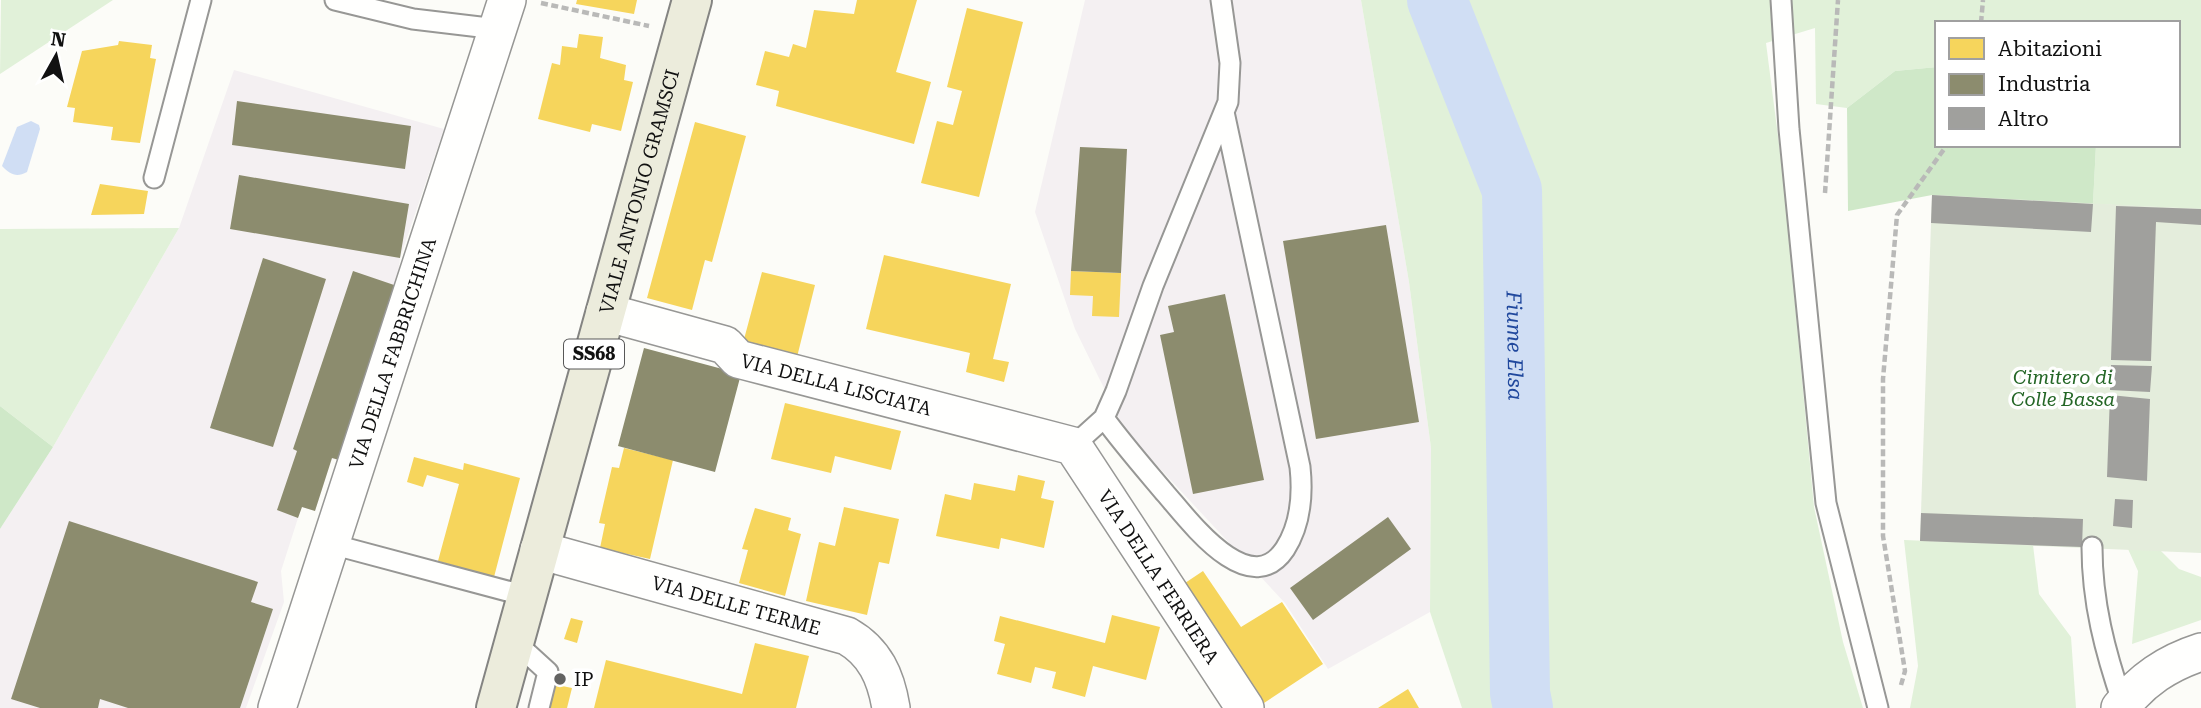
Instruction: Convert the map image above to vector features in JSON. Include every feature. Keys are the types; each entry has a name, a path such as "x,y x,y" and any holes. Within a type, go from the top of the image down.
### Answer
{"main road":[{"name":"VIALE ANTONIO GRAMSCI","path":"496,708 692,0"}],"street":[{"name":"VIA DELLA FABBRICHINA","path":"277,708 502,15"},
{"name":"VIA DELLA LISCIATA","path":"605,312 725,345 738,359 1073,446"},
{"name":"VIA DELLA FERRIERA","path":"1073,446 1245,708"},
{"name":"VIA DELLE TERME","path":"539,550 838,632 855,641 870,654 886,685 891,708"},
{"path":"2122,706 2144,680 2176,660 2201,652"}],"lane":[{"path":"153,178 201,0"},
{"path":"335,0 413,19 502,15"},
{"path":"1073,446 1104,418 1122,378 1178,222 1224,112 1230,73 1221,0"},
{"path":"1781,0 1789,129 1826,503 1878,708"},
{"path":"1104,418 1200,533 1223,554 1241,563 1262,566 1277,559 1284,551 1294,531 1302,500 1300,467 1224,112"},
{"path":"331,544 526,596"},
{"path":"2092,547 2092,572 2102,645 2122,706"},
{"path":"514,641 548,673 539,708"}],"path":[{"path":"532,0 653,27"},
{"path":"1824,206 1838,0"},
{"path":"1981,21 1983,0"},
{"path":"1898,696 1905,671 1883,536 1881,492 1883,379 1895,229 1897,215 1946,147"}],"shaded area":[{"path":"1085,0 1361,0 1409,282 1431,448 1430,612 1328,669 1285,603 1125,431 1075,329 1035,212"},
{"path":"234,70 444,129 400,258 397,286 339,460 332,459 315,511 302,507 281,571 284,602 246,708 0,708 0,529 53,447 179,228"}],"green space":[{"path":"1,0 113,0 0,74"},
{"path":"1361,0 2201,0 2201,209 2093,204 2096,147 2180,147 2180,21 1935,21 1935,67 1895,71 1847,108 1816,104 1815,28 1766,43 1783,175 1814,507 1843,642 1863,708 1462,708 1430,612 1431,448 1409,282"},
{"path":"1935,67 1935,147 2096,147 2093,204 1932,195 1848,211 1847,108 1895,71"},
{"name":"Cimitero di Colle Bassa","path":"1932,195 2201,209 2201,553 1920,541"},
{"path":"179,228 53,447 0,406 0,229"},
{"path":"0,406 53,447 0,529"},
{"path":"1904,540 2033,545 2039,594 2071,637 2076,708 1910,708 1918,666"},
{"path":"2128,549 2160,550 2179,569 2201,577 2201,620 2132,644 2138,571"}],"water":[{"path":"31,121 39,125 40,129 27,172 13,174 2,166 17,127"}],"building: Abitazioni":[{"path":"577,0 637,0 634,14 576,4"},
{"path":"857,0 917,0 896,72 931,82 914,144 776,106 779,91 756,85 765,51 789,57 793,44 806,48 814,10 854,14"},
{"path":"967,8 1023,22 979,197 921,183 937,121 953,125 962,91 947,87"},
{"path":"579,34 603,37 600,58 626,65 624,80 633,82 621,131 592,124 590,132 538,119 552,63 560,65 562,46 577,48"},
{"path":"119,41 152,45 150,58 156,59 140,143 111,140 113,127 73,122 75,108 67,107 82,51 118,45"},
{"path":"695,122 746,136 712,262 705,260 692,310 647,298"},
{"path":"100,184 148,191 144,214 91,215"},
{"path":"884,255 1011,284 993,359 1009,362 1004,382 966,372 970,353 866,329"},
{"path":"1071,271 1121,273 1119,317 1092,316 1093,296 1070,295"},
{"path":"762,272 815,285 797,357 743,343"},
{"path":"785,403 901,431 891,470 835,456 831,473 771,459"},
{"path":"624,448 673,460 650,559 600,548 605,524 599,523 612,467 619,468"},
{"path":"414,457 463,470 464,463 520,478 494,577 438,561 459,484 427,475 423,487 407,482"},
{"path":"1018,475 1045,481 1041,498 1054,501 1044,548 1001,538 999,549 936,536 945,494 971,500 974,483 1015,491"},
{"path":"844,507 899,519 889,564 879,562 867,615 806,601 819,542 835,546"},
{"path":"755,508 791,518 788,530 801,534 785,596 739,583 748,550 742,549"},
{"path":"1203,571 1241,627 1282,602 1323,664 1264,703 1185,583"},
{"path":"1112,615 1160,627 1146,680 1093,666 1085,697 1052,688 1056,672 1035,667 1031,683 997,674 1005,644 994,641 1000,616 1105,643"},
{"path":"571,618 583,621 577,643 564,639"},
{"path":"755,643 809,656 796,708 594,708 606,660 742,694"},
{"path":"538,681 572,688 567,708 532,708"},
{"path":"1408,689 1419,708 1378,708"}],"building: Industria":[{"path":"237,101 411,126 405,169 232,145"},
{"path":"1080,147 1127,149 1121,273 1071,271"},
{"path":"239,175 409,204 400,258 230,229"},
{"path":"1386,225 1419,422 1316,439 1283,241"},
{"path":"263,258 326,279 273,447 210,428"},
{"path":"353,271 397,286 339,460 332,458 315,511 302,507 298,518 277,510 297,451 293,449"},
{"path":"1225,294 1264,480 1193,494 1160,335 1174,332 1168,306"},
{"path":"644,348 741,374 715,472 618,446"},
{"path":"1388,517 1411,549 1313,620 1290,588"},
{"path":"69,521 258,582 251,602 273,609 240,708 128,708 100,699 98,708 40,708 11,699"}],"building: Altro":[{"path":"1932,195 2093,204 2091,232 1931,223"},
{"path":"2116,206 2201,209 2201,225 2156,222 2151,361 2111,360"},
{"path":"2111,365 2152,366 2150,392 2110,390"},
{"path":"2110,395 2150,399 2147,481 2107,477"},
{"path":"2115,499 2133,500 2132,528 2113,526"},
{"path":"1921,513 2083,519 2082,547 1920,541"}],"waterway":[{"name":"Fiume Elsa","path":"1437,0 1512,190 1520,693 1523,708"}],"place":[{"name":"IP","path":"560,679"}]}
